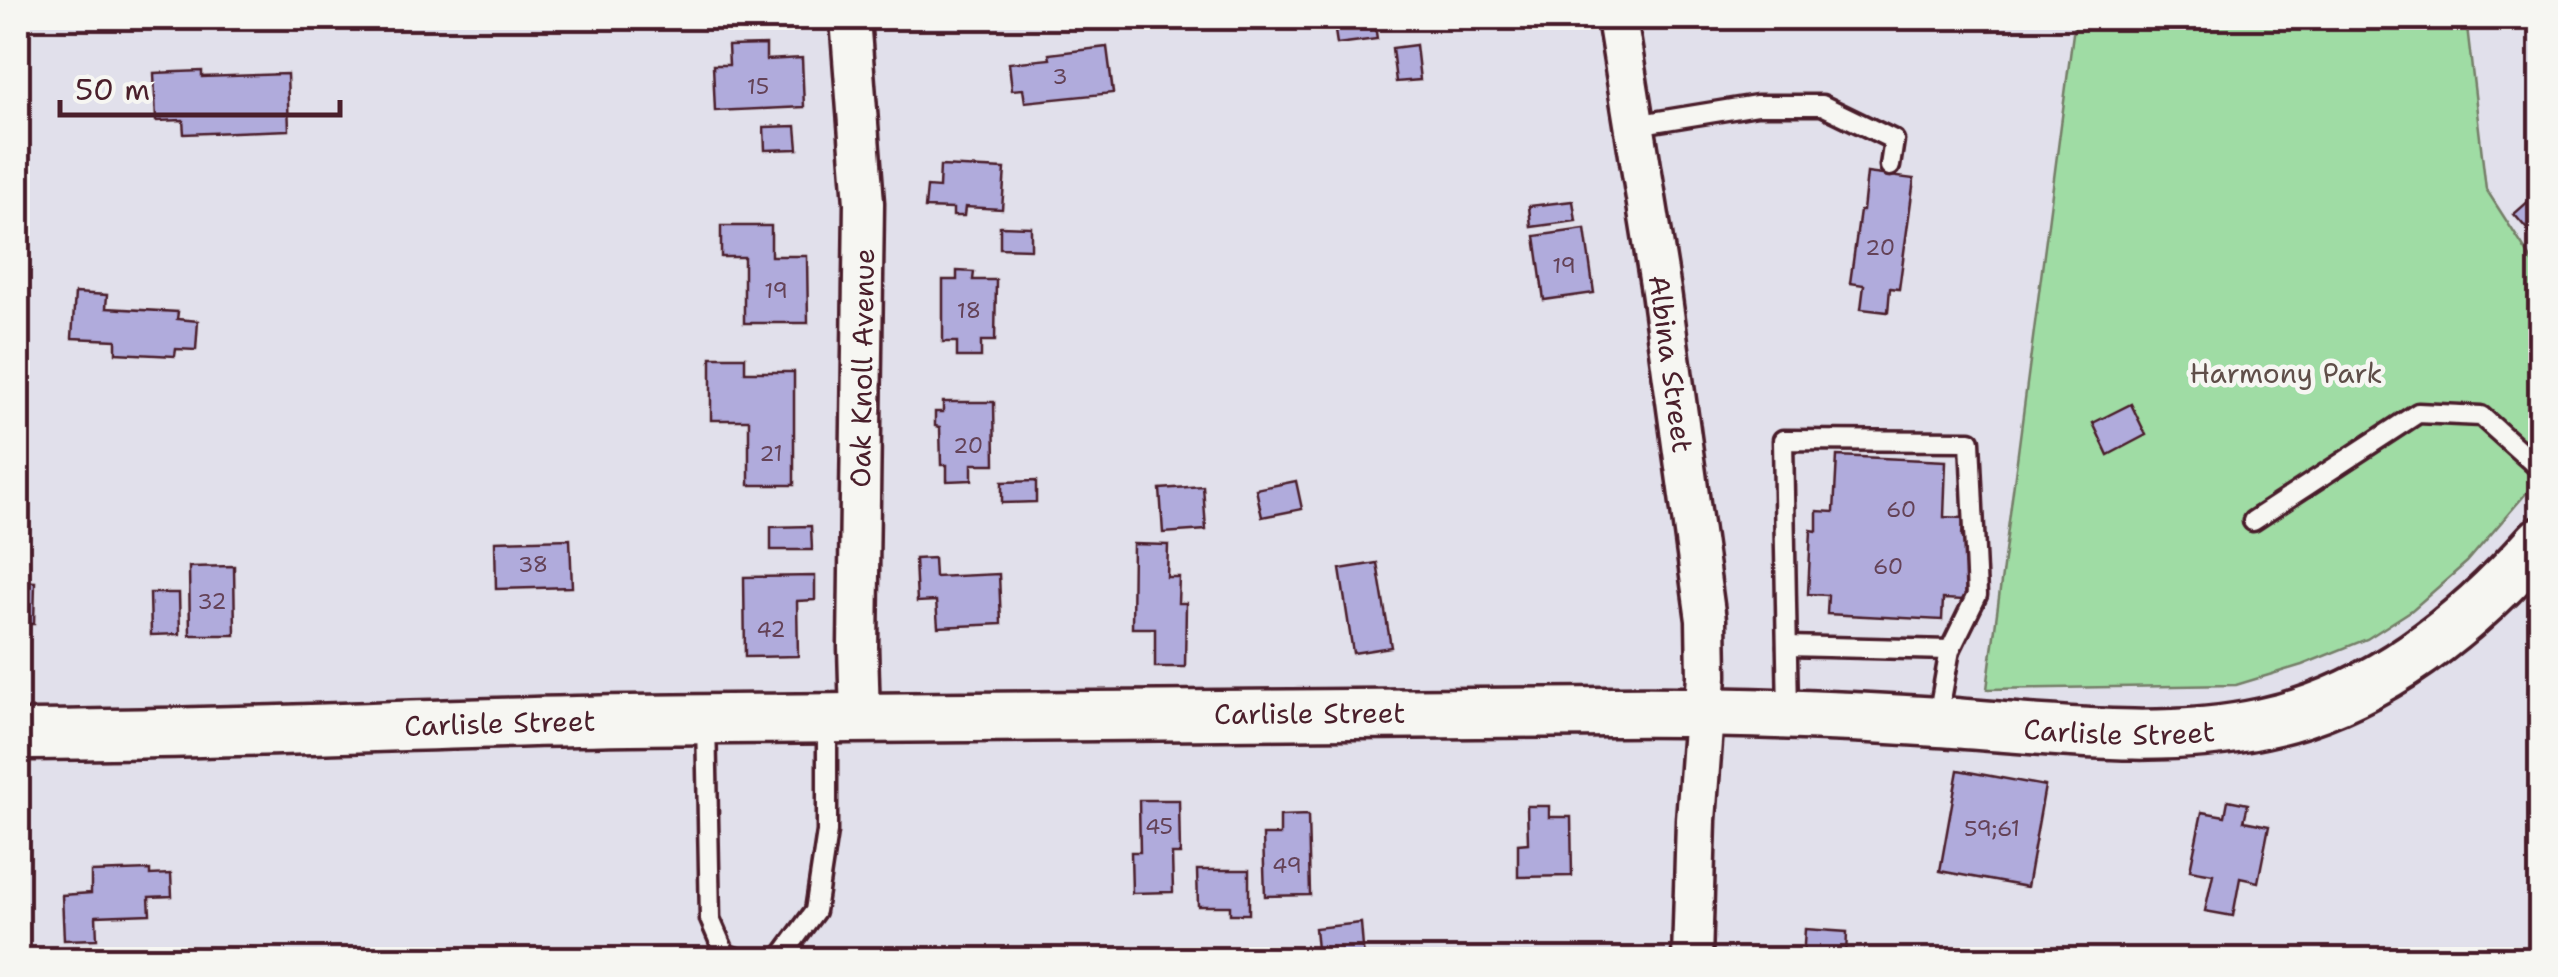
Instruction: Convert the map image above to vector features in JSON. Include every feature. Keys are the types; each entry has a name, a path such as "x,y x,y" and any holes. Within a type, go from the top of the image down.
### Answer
{"street":[{"name":"Oak Knoll Avenue","path":"844,718 858,647 864,203 850,18"},
{"name":"Albina Street","path":"1617,18 1661,291 1706,620 1707,676 1696,820 1692,960"},
{"name":"Carlisle Street","path":"18,735 706,719 1704,711 2100,733 2212,732 2312,710 2361,688 2439,638 2494,591 2540,542"}],"lane":[{"path":"1635,126 1757,106 1822,105 1894,140 1890,166"},
{"path":"2252,521 2418,413 2482,416 2540,469"},
{"path":"1788,713 1783,440 1970,441 1978,595 1950,650 1937,722"},
{"path":"1787,646 1950,650"},
{"path":"780,960 815,911 844,718"},
{"path":"706,719 710,919 725,954 742,960"}],"green space":[{"name":"Harmony Park","path":"2075,18 2466,18 2486,189 2540,273 2540,477 2467,562 2412,610 2367,639 2236,685 1987,689"}],"building":[{"path":"1333,18 1374,18 1377,39 1337,44"},
{"path":"766,45 766,60 802,58 804,107 715,111 713,65 729,65 728,46"},
{"path":"1416,45 1420,80 1396,82 1392,48"},
{"path":"1107,47 1113,93 1025,102 1023,89 1012,90 1009,63"},
{"path":"202,71 202,77 287,74 289,130 184,134 183,120 156,121 154,73"},
{"path":"796,126 798,149 765,150 764,127"},
{"path":"940,166 1005,169 1002,209 965,207 964,216 953,216 953,209 925,208 927,187 939,188"},
{"path":"1867,173 1914,179 1899,289 1890,288 1888,312 1861,309 1864,285 1850,283"},
{"path":"2540,191 2540,244 2514,214"},
{"path":"1573,201 1576,221 1531,227 1529,206"},
{"path":"721,226 771,226 771,256 807,256 808,323 744,323 744,257 721,257"},
{"path":"1000,226 1031,227 1031,249 1000,248"},
{"path":"1585,229 1594,293 1544,300 1535,236"},
{"path":"957,271 974,272 973,280 996,280 995,341 981,341 981,357 957,357 957,342 943,342 943,280 957,280"},
{"path":"75,293 107,295 106,308 178,312 177,319 198,321 196,350 176,349 175,356 116,353 116,340 72,338"},
{"path":"711,357 745,357 745,372 794,372 794,485 749,485 749,420 711,420"},
{"path":"943,402 994,402 995,464 972,464 972,480 947,481 947,465 941,465 940,427 935,426 935,412 943,412"},
{"path":"2131,404 2146,435 2108,455 2093,423"},
{"path":"1837,456 1946,461 1944,517 1963,518 1962,537 1969,538 1965,600 1943,599 1942,620 1827,614 1828,595 1808,594 1811,530 1817,531 1817,511 1834,512"},
{"path":"1036,481 1036,502 1002,503 1002,482"},
{"path":"1296,481 1302,509 1262,517 1256,489"},
{"path":"1203,486 1206,530 1163,533 1160,489"},
{"path":"811,526 812,550 771,550 771,527"},
{"path":"570,539 572,587 496,589 495,541"},
{"path":"1133,544 1168,545 1167,577 1179,577 1178,603 1186,603 1185,667 1155,667 1155,628 1132,628"},
{"path":"934,558 935,577 999,574 1001,624 938,627 936,601 917,602 915,559"},
{"path":"1377,563 1391,647 1353,653 1340,569"},
{"path":"234,566 235,635 190,635 189,567"},
{"path":"815,576 815,600 797,601 798,656 745,657 744,577"},
{"path":"18,581 35,582 34,624 18,624"},
{"path":"150,593 179,593 180,634 151,635"},
{"path":"1958,770 2045,786 2027,887 1940,871"},
{"path":"1139,800 1179,800 1180,854 1172,854 1173,892 1132,893 1131,852 1140,852"},
{"path":"2228,800 2248,804 2244,821 2269,826 2258,882 2240,878 2233,916 2205,911 2213,874 2190,870 2202,812 2225,816"},
{"path":"1527,806 1549,806 1549,817 1571,817 1572,876 1518,877 1518,844 1528,843"},
{"path":"1308,815 1310,895 1265,896 1263,835 1280,835 1280,816"},
{"path":"150,870 150,875 171,874 172,896 149,897 150,914 96,916 97,939 64,940 62,895 91,893 91,872"},
{"path":"1197,870 1249,870 1249,914 1230,914 1230,906 1198,906"},
{"path":"1361,923 1364,960 1318,960 1315,928"},
{"path":"1805,929 1847,932 1846,957 1851,960 1803,960"}]}
